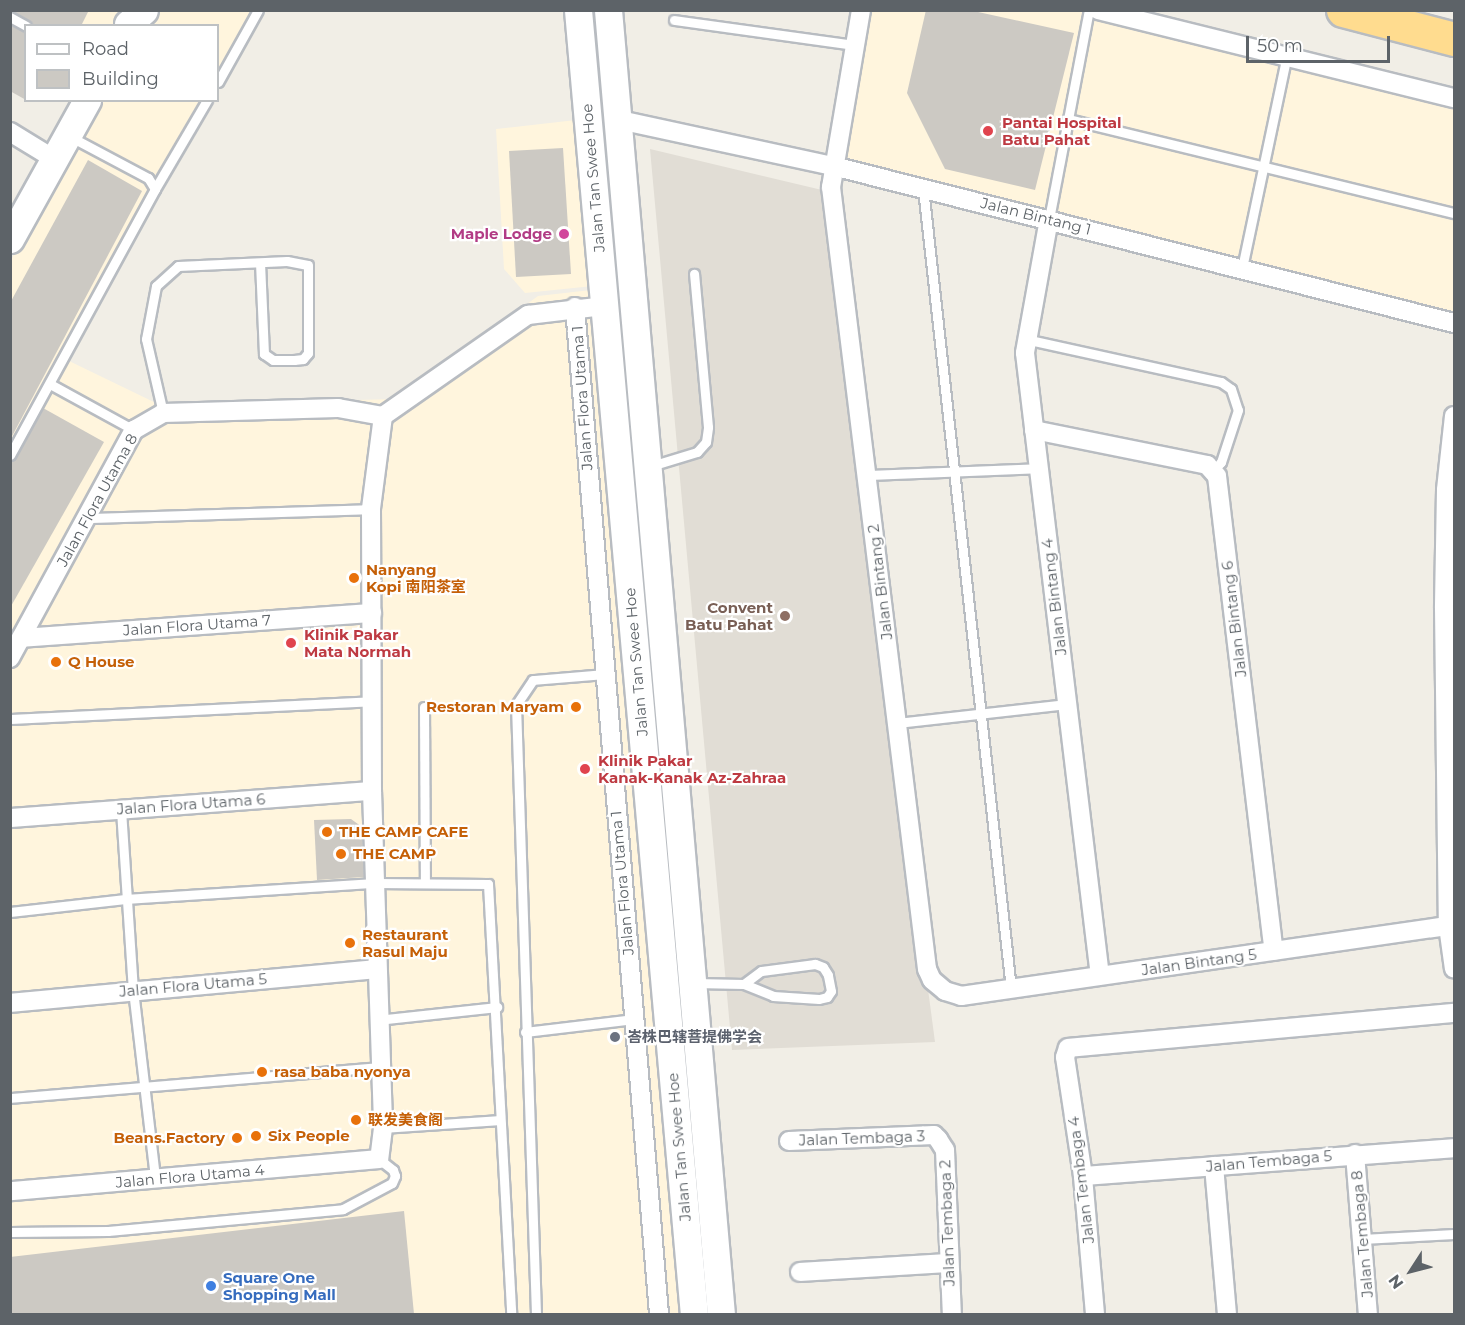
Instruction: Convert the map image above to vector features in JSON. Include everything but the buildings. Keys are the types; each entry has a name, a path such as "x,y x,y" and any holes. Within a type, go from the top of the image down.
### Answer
{"highway":[{"path":"1344,10 1455,39"}],"main road":[{"name":"Jalan Tan Swee Hoe","path":"578,10 694,1314"},
{"name":"Jalan Tan Swee Hoe","path":"608,10 615,119 649,467 721,1314"},
{"path":"12,234 86,102"}],"street":[{"name":"Jalan Bintang 2","path":"861,10 831,187 927,969 945,991"},
{"path":"1098,10 1287,54 1455,98"},
{"name":"Jalan Bintang 1","path":"615,119 833,166 1455,323"},
{"path":"10,132 54,159"},
{"name":"Jalan Bintang 4","path":"1049,219 1025,339 1100,976"},
{"path":"375,1160 383,1128 376,1020 371,509 383,416 528,315 575,307 605,306"},
{"name":"Jalan Flora Utama 1","path":"575,307 659,1314"},
{"name":"Jalan Flora Utama 8","path":"10,658 134,430 163,413 338,408 383,416"},
{"path":"1455,416 1450,490 1451,926 1455,969"},
{"path":"1034,430 1207,465 1213,471"},
{"name":"Jalan Bintang 6","path":"1213,471 1217,476 1274,951"},
{"name":"Jalan Flora Utama 7","path":"21,638 372,613"},
{"name":"Jalan Flora Utama 6","path":"10,818 372,790"},
{"name":"Jalan Bintang 5","path":"945,991 961,996 1451,926"},
{"name":"Jalan Flora Utama 5","path":"10,1003 376,969"},
{"name":"Jalan Tembaga 4","path":"1095,1314 1083,1176 1065,1057 1068,1048 1455,1014"},
{"name":"Jalan Tembaga 3","path":"789,1141 934,1135"},
{"name":"Jalan Tembaga 2","path":"934,1135 945,1150 947,1263 952,1314"},
{"name":"Jalan Tembaga 5","path":"1083,1176 1455,1148"},
{"name":"Jalan Tembaga 8","path":"1355,1154 1368,1314"},
{"name":"Jalan Flora Utama 4","path":"10,1191 375,1160"},
{"path":"1214,1167 1227,1314"},
{"path":"800,1272 947,1263"}],"lane":[{"path":"219,80 258,10"},
{"path":"1049,219 1089,10"},
{"path":"10,17 24,25"},
{"path":"674,20 855,45"},
{"path":"1242,268 1266,165 1287,54"},
{"path":"10,455 154,189 206,102"},
{"path":"1068,119 1266,165 1455,213"},
{"path":"68,136 148,178 154,189"},
{"path":"923,188 952,471 982,713 1011,989"},
{"path":"163,413 146,339 156,286 178,266 303,262 311,268 308,353 303,359 273,360 264,354 260,264"},
{"path":"649,467 697,452 706,442 708,427 694,274"},
{"path":"1025,339 1221,382 1231,389 1238,410 1221,462 1213,471"},
{"path":"50,384 134,430"},
{"path":"867,475 1039,468"},
{"path":"88,518 371,509"},
{"path":"536,1314 516,705 533,680 604,674"},
{"path":"10,719 372,701"},
{"path":"897,723 1067,704"},
{"path":"424,707 425,884"},
{"path":"121,810 125,899 133,990 155,1178"},
{"path":"10,912 125,899 374,883 490,886 511,1314"},
{"path":"692,983 744,984 773,996 819,999 827,997 831,991 828,975 823,967 814,964 761,971 744,984"},
{"path":"376,1020 497,1007"},
{"path":"525,1032 634,1019"},
{"path":"10,1098 379,1067"},
{"path":"383,1128 500,1120"},
{"path":"10,1232 108,1231 343,1209 392,1183 395,1176 393,1170 375,1160"},
{"path":"1362,1239 1455,1234"}],"shaded area":[{"path":"11,11 122,11 115,24 24,24 24,31 11,23"},
{"path":"159,11 263,11 219,87 219,24 145,24"},
{"path":"854,11 1129,11 1454,90 1454,330 825,170"},
{"path":"98,102 210,102 11,445 11,260"},
{"path":"576,120 593,286 525,293 504,269 496,129"},
{"name":"Convent Batu Pahat","path":"650,149 822,190 935,1042 732,1050"},
{"path":"600,289 688,1314 11,1314 11,459 65,359 160,405 397,399 538,296"}],"place":[{"name":"Pantai Hospital Batu Pahat","path":"988,131"},
{"name":"Maple Lodge","path":"564,234"},
{"name":"Nanyang Kopi 南阳茶室","path":"354,578"},
{"name":"Convent Batu Pahat","path":"785,616"},
{"name":"Klinik Pakar Mata Normah","path":"291,643"},
{"name":"Q House","path":"56,662"},
{"name":"Restoran Maryam","path":"576,707"},
{"name":"Klinik Pakar Kanak-Kanak Az-Zahraa","path":"585,769"},
{"name":"THE CAMP CAFE","path":"327,832"},
{"name":"THE CAMP","path":"341,854"},
{"name":"Restaurant Rasul Maju","path":"350,943"},
{"name":"峇株巴辖菩提佛学会","path":"615,1037"},
{"name":"rasa baba nyonya","path":"262,1072"},
{"name":"联发美食阁","path":"356,1120"},
{"name":"Six People","path":"256,1136"},
{"name":"Beans.Factory","path":"237,1138"},
{"name":"Square One Shopping Mall","path":"211,1286"}]}
